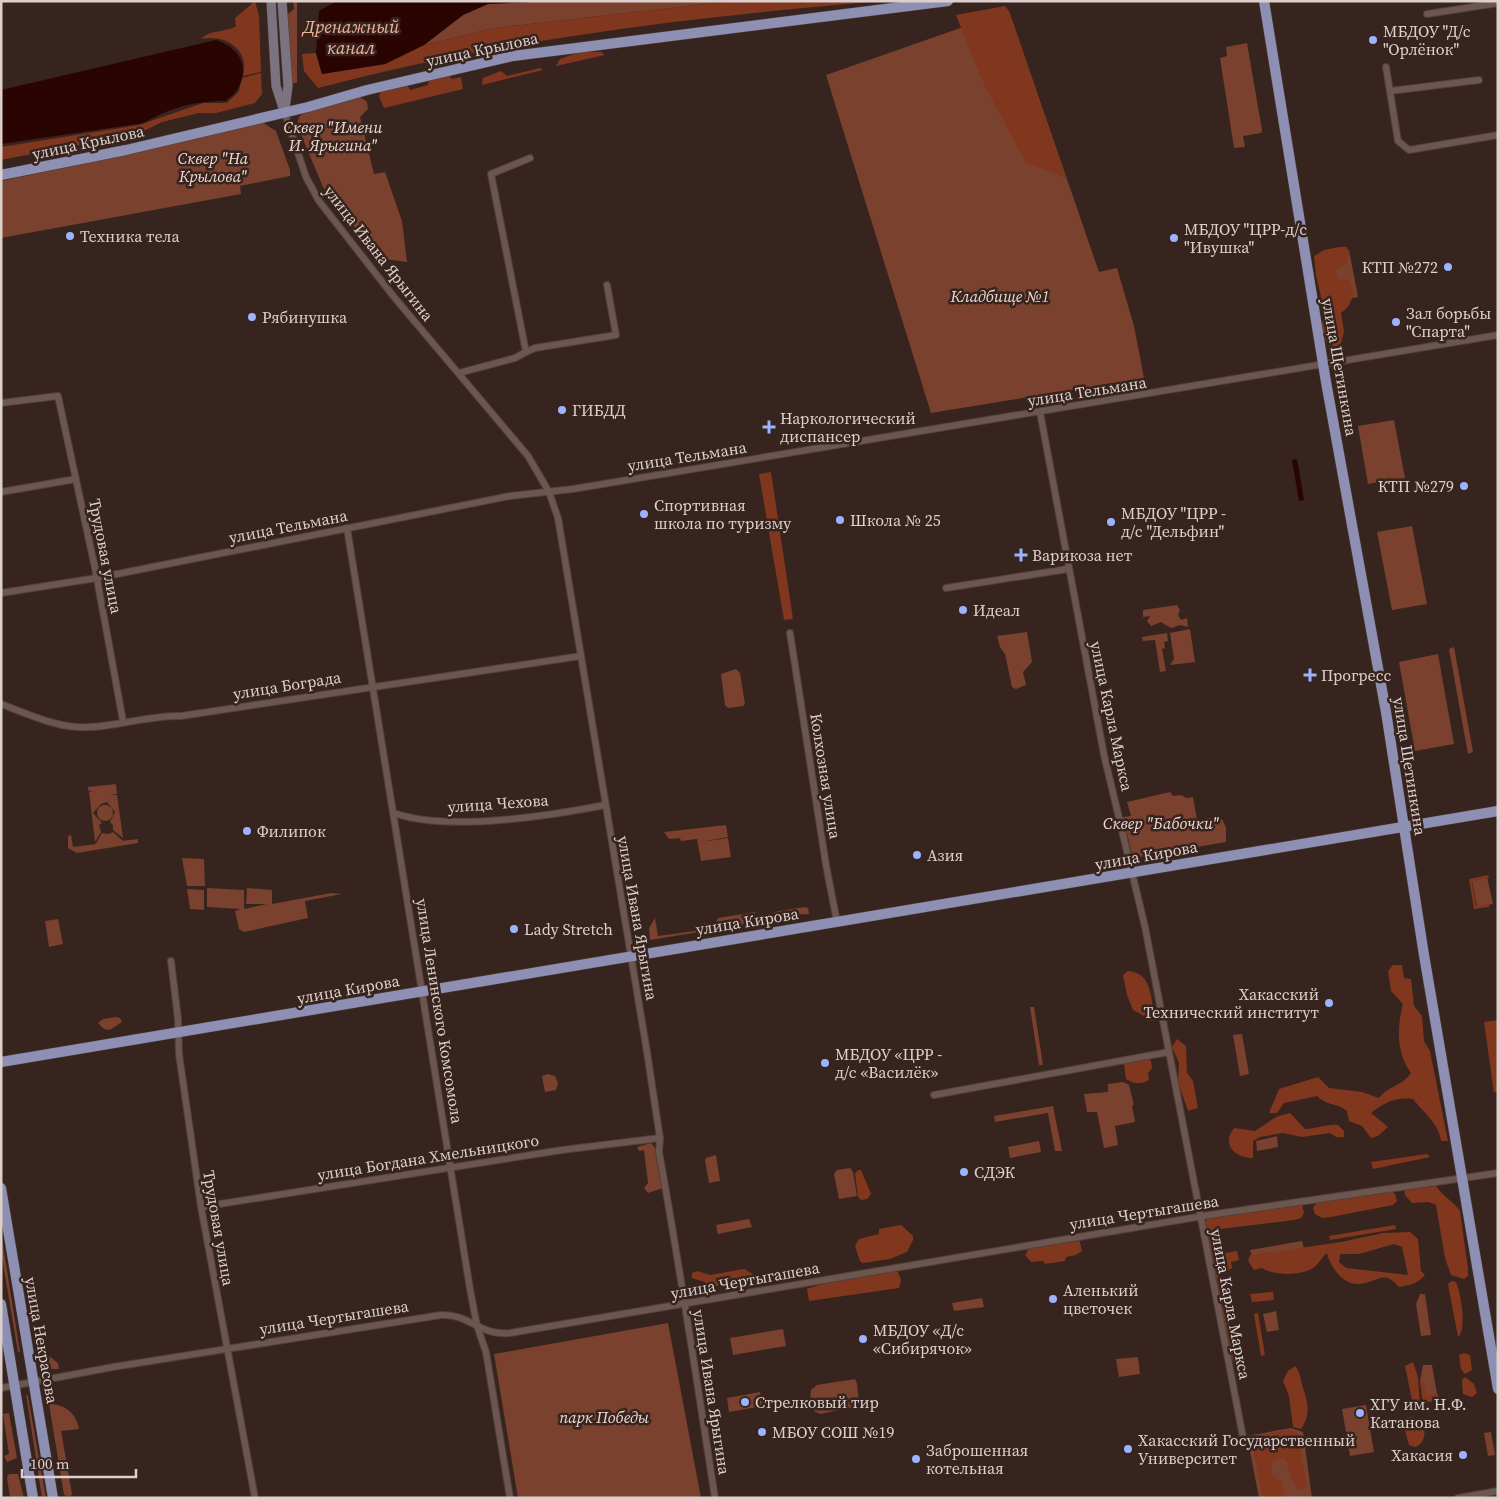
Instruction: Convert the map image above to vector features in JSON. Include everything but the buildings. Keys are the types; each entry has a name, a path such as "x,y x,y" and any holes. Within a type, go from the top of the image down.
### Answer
{"main road":[{"name":"улица Крылова","path":"1,175 126,150 513,56 948,1"},
{"name":"улица Щетинкина","path":"1264,1 1323,364 1405,827 1498,1389"},
{"name":"улица Кирова","path":"1,1062 1498,811"},
{"name":"улица Некрасова","path":"1,1188 53,1498"},
{"name":"улица Некрасова","path":"1,1304 33,1498"}],"street":[{"path":"272,1 276,86 284,111"},
{"path":"282,1 288,86 284,111"},
{"path":"1427,14 1498,3"},
{"path":"1386,67 1398,142 1409,150 1498,135"},
{"path":"1390,92 1479,80"},
{"name":"улица Ивана Ярыгина","path":"284,111 306,177 320,201 400,305 528,456 549,492 558,518 660,1138 659,1152 715,1498"},
{"path":"526,352 491,174 530,158"},
{"path":"459,373 515,358 535,348 616,335 608,285"},
{"name":"улица Тельмана","path":"1,593 97,578 510,496 549,492 1498,336"},
{"name":"Трудовая улица","path":"1,403 58,396 97,578 123,721"},
{"name":"улица Карла Маркса","path":"1040,412 1104,755 1145,928 1243,1437"},
{"path":"1,492 76,479"},
{"name":"улица Ленинского Комсомола","path":"347,528 477,1326 486,1352 510,1498"},
{"path":"946,588 1068,569"},
{"name":"Колхозная улица","path":"790,633 826,865 837,922"},
{"name":"улица Бограда","path":"1,704 23,713 73,727 162,715 181,716 374,685 581,656"},
{"name":"улица Чехова","path":"394,814 407,818 460,822 524,818 604,805"},
{"name":"Трудовая улица","path":"171,961 179,1054 201,1207 255,1498"},
{"path":"934,1094 1169,1052"},
{"name":"улица Богдана Хмельницкого","path":"201,1207 452,1167 660,1138"},
{"name":"улица Чертыгашева","path":"1,1388 227,1348 441,1315 461,1317 487,1332 502,1334 1200,1216 1498,1173"},
{"path":"1458,1498 1498,1491"}],"green space":[{"path":"293,1 297,1 297,83 291,83 287,15 294,9"},
{"path":"553,1 732,1 494,28 424,45 463,15 488,4"},
{"name":"Кладбище №1","path":"1009,11 1099,272 1117,268 1134,326 1144,378 931,413 826,75"},
{"path":"1247,43 1262,130 1261,133 1243,136 1245,147 1234,148 1220,58 1227,56 1226,47"},
{"name":"Сквер \"Имени И. Ярыгина\"","path":"360,97 367,102 368,109 360,117 374,174 385,172 402,221 407,262 376,258 323,187 297,125 299,117 305,112"},
{"name":"Сквер \"На Крылова\"","path":"262,122 276,131 290,170 290,176 240,186 241,194 1,238 1,181 133,153"},
{"path":"1349,250 1358,297 1340,300 1332,253"},
{"path":"1394,420 1405,478 1368,484 1358,426"},
{"path":"1412,526 1427,604 1392,610 1377,532"},
{"path":"1177,605 1180,610 1178,615 1181,620 1187,618 1188,627 1180,625 1171,628 1161,622 1151,626 1147,621 1150,616 1143,617 1143,610"},
{"path":"1190,629 1195,662 1170,665 1174,659 1170,633"},
{"path":"1027,632 1032,662 1023,672 1026,685 1016,689 1012,687 1005,654 1000,647 997,636"},
{"path":"1167,633 1168,641 1164,642 1165,648 1162,649 1166,671 1160,672 1155,640 1143,641 1142,637"},
{"path":"1454,647 1473,752 1468,754 1449,649"},
{"path":"1438,654 1454,744 1415,751 1399,662"},
{"path":"736,669 740,673 745,704 728,708 725,705 721,674"},
{"path":"116,784 117,794 110,795 117,795 123,838 113,830 113,825 110,822 115,812 107,802 101,804 93,813 102,823 99,825 101,832 95,842 89,791 96,793 88,790 88,787"},
{"name":"Сквер \"Бабочки\"","path":"1170,792 1173,796 1193,797 1197,820 1217,817 1217,820 1222,819 1226,828 1226,842 1139,857 1132,854 1123,817 1131,816 1127,802"},
{"path":"102,805 108,805 113,810 111,819 102,821 97,816 97,810"},
{"path":"726,825 728,837 700,842 728,838 731,857 701,861 697,839 681,841 680,838 669,839 664,832"},
{"path":"113,832 123,841 95,845 102,833 109,834"},
{"path":"71,835 73,847 138,839 138,843 77,853 68,848 68,836"},
{"path":"182,858 204,859 205,886 187,886"},
{"path":"1487,877 1493,904 1477,907 1472,880"},
{"path":"207,888 244,890 244,909 267,904 246,904 247,888 272,890 272,904 331,893 342,894 305,901 308,918 244,932 239,929 235,911 241,909 207,907"},
{"path":"187,889 204,890 204,910 190,909"},
{"path":"808,908 809,914 774,916 774,912"},
{"path":"755,912 754,919 741,925 721,928 715,925 718,918"},
{"path":"655,918 658,936 702,930 704,923 707,924 707,928 705,931 650,940 649,928"},
{"path":"58,919 63,944 49,947 45,921"},
{"path":"1030,1007 1034,1007 1043,1065 1039,1065"},
{"path":"120,1018 122,1022 110,1030 104,1029 98,1023 103,1019"},
{"path":"1242,1034 1249,1074 1240,1076 1233,1035"},
{"path":"548,1074 555,1076 558,1083 556,1090 545,1092 542,1076"},
{"path":"1123,1082 1129,1085 1134,1105 1132,1106 1135,1122 1115,1126 1118,1145 1104,1148 1097,1112 1087,1112 1084,1094 1108,1092 1108,1084"},
{"path":"1053,1106 1062,1151 1055,1151 1048,1113 995,1122 994,1116"},
{"path":"1277,1136 1278,1147 1257,1151 1256,1141"},
{"path":"1039,1141 1041,1152 1010,1158 1008,1147"},
{"path":"651,1143 655,1148 663,1188 648,1193 644,1188 648,1183 644,1150 639,1151 637,1147"},
{"path":"716,1155 720,1181 709,1183 705,1160"},
{"path":"850,1168 853,1172 857,1196 839,1199 834,1174 837,1170"},
{"path":"749,1219 752,1227 718,1234 716,1225"},
{"path":"1,1233 20,1352 18,1352 1,1252"},
{"path":"1302,1241 1304,1249 1252,1257 1250,1250"},
{"path":"1420,1294 1425,1294 1431,1335 1421,1336 1416,1304"},
{"path":"982,1298 984,1307 954,1311 952,1303"},
{"path":"1276,1311 1279,1330 1267,1332 1263,1314"},
{"name":"парк Победы","path":"668,1323 701,1498 518,1498 494,1354"},
{"path":"783,1329 786,1346 733,1355 730,1338"},
{"path":"45,1353 58,1363 59,1369 48,1368 41,1362 38,1354"},
{"path":"1138,1357 1140,1374 1119,1377 1116,1359"},
{"path":"1423,1365 1432,1365 1438,1400 1423,1403 1420,1381"},
{"path":"855,1379 859,1402 855,1407 820,1414 814,1411 810,1399 811,1390 817,1385"},
{"name":"Стрелковый тир","path":"760,1392 763,1406 729,1412 727,1398"},
{"path":"26,1394 28,1396 46,1498 42,1498"},
{"path":"49,1404 55,1404 69,1410 78,1423 79,1429 61,1431 72,1494 70,1497 64,1495"},
{"path":"1366,1405 1374,1452 1350,1456 1342,1409"},
{"path":"9,1413 17,1458 7,1462 4,1456 9,1454 3,1414"},
{"path":"1291,1428 1303,1432 1312,1498 1259,1498 1247,1436"},
{"path":"1491,1432 1495,1455 1488,1456 1484,1433"},
{"path":"9,1474 18,1474 24,1498 10,1498 7,1478"}],"shaded area":[{"path":"255,1 259,16 261,72 243,76 243,58 234,46 227,41 219,39 201,39 209,34 236,26 235,18"},
{"path":"732,1 882,1 740,14 598,32 457,56 318,88 304,71 302,54 316,53 322,74 385,64 424,45 494,28"},
{"path":"1005,6 1009,11 1066,178 1026,163 982,80 956,15"},
{"path":"580,52 601,52 605,55 556,66 560,59"},
{"path":"540,68 543,70 482,85 483,78 501,71 507,76"},
{"path":"261,73 262,94 255,103 216,113 199,113 162,122 140,133 1,160 1,147 139,125 203,103 227,103 239,91 242,78"},
{"path":"448,75 452,79 461,77 463,89 384,108 379,96 381,91 407,85 410,90 428,85 429,80"},
{"path":"1347,247 1349,256 1347,262 1336,271 1338,280 1349,279 1354,294 1348,307 1341,313 1344,332 1340,347 1329,346 1320,331 1325,314 1316,275 1314,256 1324,250"},
{"path":"771,472 793,619 784,620 759,474"},
{"path":"1488,875 1489,878 1472,882 1476,906 1489,904 1489,907 1474,909 1469,879"},
{"path":"1393,965 1402,965 1404,978 1411,979 1414,1006 1422,1016 1424,1041 1430,1051 1448,1141 1441,1141 1434,1123 1413,1099 1391,1101 1371,1113 1388,1127 1378,1136 1371,1138 1362,1126 1349,1121 1347,1111 1339,1106 1325,1102 1317,1096 1284,1103 1277,1113 1269,1113 1279,1089 1318,1077 1329,1088 1362,1092 1379,1098 1411,1073 1400,1048 1399,1031 1403,1004 1391,991 1388,971"},
{"path":"1128,971 1142,976 1149,987 1155,1016 1152,1021 1145,1020 1144,1016 1133,1010 1127,995 1123,975"},
{"path":"1498,1020 1498,1091 1494,1093 1484,1022"},
{"path":"1177,1039 1186,1046 1187,1073 1193,1081 1198,1108 1188,1111 1178,1082 1179,1063 1172,1047"},
{"path":"1148,1058 1151,1061 1152,1068 1148,1073 1149,1080 1138,1083 1126,1079 1124,1064 1131,1060"},
{"path":"1290,1113 1305,1129 1338,1125 1344,1131 1344,1137 1336,1137 1330,1133 1302,1137 1283,1133 1260,1137 1253,1141 1253,1158 1241,1156 1232,1149 1229,1139 1234,1128 1255,1131 1276,1117"},
{"path":"1427,1154 1430,1157 1373,1169 1371,1162"},
{"path":"858,1170 861,1170 871,1194 867,1199 861,1200 858,1197 855,1174"},
{"path":"1435,1184 1460,1211 1468,1269 1468,1276 1464,1279 1451,1275 1445,1258 1436,1205 1429,1202 1412,1203 1405,1195 1404,1187"},
{"path":"1390,1190 1395,1194 1397,1201 1393,1205 1322,1218 1315,1214 1313,1208 1317,1202"},
{"path":"1302,1204 1304,1213 1301,1218 1220,1229 1216,1238 1218,1252 1224,1257 1225,1253 1237,1251 1239,1260 1231,1262 1232,1268 1221,1275 1225,1293 1222,1298 1218,1297 1205,1223 1207,1217"},
{"path":"901,1225 913,1236 907,1252 890,1259 863,1263 860,1261 855,1246 859,1239 879,1234 879,1229"},
{"path":"1395,1225 1396,1229 1330,1240 1329,1236"},
{"path":"1410,1232 1418,1239 1421,1271 1425,1275 1422,1278 1413,1284 1399,1287 1389,1278 1384,1277 1365,1283 1353,1284 1338,1274 1331,1264 1327,1253 1313,1268 1295,1274 1280,1274 1262,1268 1254,1270 1248,1261 1250,1255 1341,1242 1383,1233","holes":["1394,1244 1402,1247 1408,1275 1346,1268 1339,1262 1340,1254 1359,1254"]},
{"path":"1079,1239 1082,1251 1076,1255 1066,1257 1065,1261 1045,1264 1043,1261 1031,1262 1025,1255 1032,1244"},
{"path":"744,1269 755,1275 746,1282 705,1288 705,1282 692,1278 692,1273 697,1271 710,1275"},
{"path":"898,1272 901,1280 899,1288 809,1301 807,1289 824,1283"},
{"path":"1452,1281 1456,1282 1458,1287 1463,1319 1461,1333 1458,1337 1448,1284"},
{"path":"1273,1292 1274,1300 1252,1302 1250,1294"},
{"path":"1222,1306 1226,1307 1235,1363 1233,1362 1220,1308"},
{"path":"1258,1313 1265,1355 1261,1356 1254,1314"},
{"path":"1464,1353 1470,1355 1472,1370 1465,1374 1461,1369 1459,1355"},
{"path":"1413,1362 1418,1377 1420,1406 1412,1400 1405,1366"},
{"path":"1295,1366 1307,1404 1306,1419 1301,1429 1293,1427 1289,1396 1283,1381 1288,1371"},
{"path":"1465,1377 1474,1384 1477,1393 1472,1397 1463,1394 1462,1380"},
{"path":"1423,1381 1427,1396 1438,1394 1439,1400 1423,1403 1420,1382"},
{"path":"1411,1417 1420,1421 1424,1430 1423,1440 1415,1447 1409,1445 1404,1427 1406,1418"},
{"path":"1291,1430 1297,1432 1307,1487 1299,1490 1291,1478 1287,1462 1284,1459 1274,1459 1271,1466 1272,1475 1281,1481 1285,1493 1283,1498 1263,1498 1251,1438 1253,1436"}],"water":[{"name":"Дренажный канал","path":"553,1 488,4 463,15 424,45 385,64 322,74 316,53 319,11 335,2"},
{"path":"216,40 231,48 243,66 241,82 236,91 226,101 204,102 183,106 144,123 1,144 1,90"},
{"path":"1297,459 1304,500 1299,501 1292,460"}],"place":[{"name":"МБДОУ \"Д/с \"Орлёнок\"","path":"1373,40"},
{"name":"Техника тела","path":"70,236"},
{"name":"МБДОУ \"ЦРР-д/с \"Ивушка\"","path":"1174,238"},
{"name":"КТП №272","path":"1448,267"},
{"name":"Рябинушка","path":"252,317"},
{"name":"Зал борьбы \"Спарта\"","path":"1396,322"},
{"name":"ГИБДД","path":"562,410"},
{"name":"Наркологический диспансер","path":"769,427"},
{"name":"КТП №279","path":"1464,486"},
{"name":"Спортивная школа по туризму","path":"644,514"},
{"name":"Школа № 25","path":"840,520"},
{"name":"МБДОУ \"ЦРР - д/с \"Дельфин\"","path":"1111,522"},
{"name":"Варикоза нет","path":"1021,555"},
{"name":"Идеал","path":"963,610"},
{"name":"Прогресс","path":"1310,675"},
{"name":"Филипок","path":"247,831"},
{"name":"Азия","path":"917,855"},
{"name":"Lady Stretch","path":"514,929"},
{"name":"Хакасский Технический институт","path":"1329,1003"},
{"name":"МБДОУ «ЦРР - д/с «Василёк»","path":"825,1063"},
{"name":"СДЭК","path":"964,1172"},
{"name":"Аленький цветочек","path":"1053,1299"},
{"name":"МБДОУ «Д/с «Сибирячок»","path":"863,1339"},
{"name":"Стрелковый тир","path":"745,1402"},
{"name":"ХГУ им. Н.Ф. Катанова","path":"1360,1413"},
{"name":"МБОУ СОШ №19","path":"762,1432"},
{"name":"Хакасский Государственный Университет","path":"1128,1449"},
{"name":"Хакасия","path":"1463,1455"},
{"name":"Заброшенная котельная","path":"916,1459"}]}
